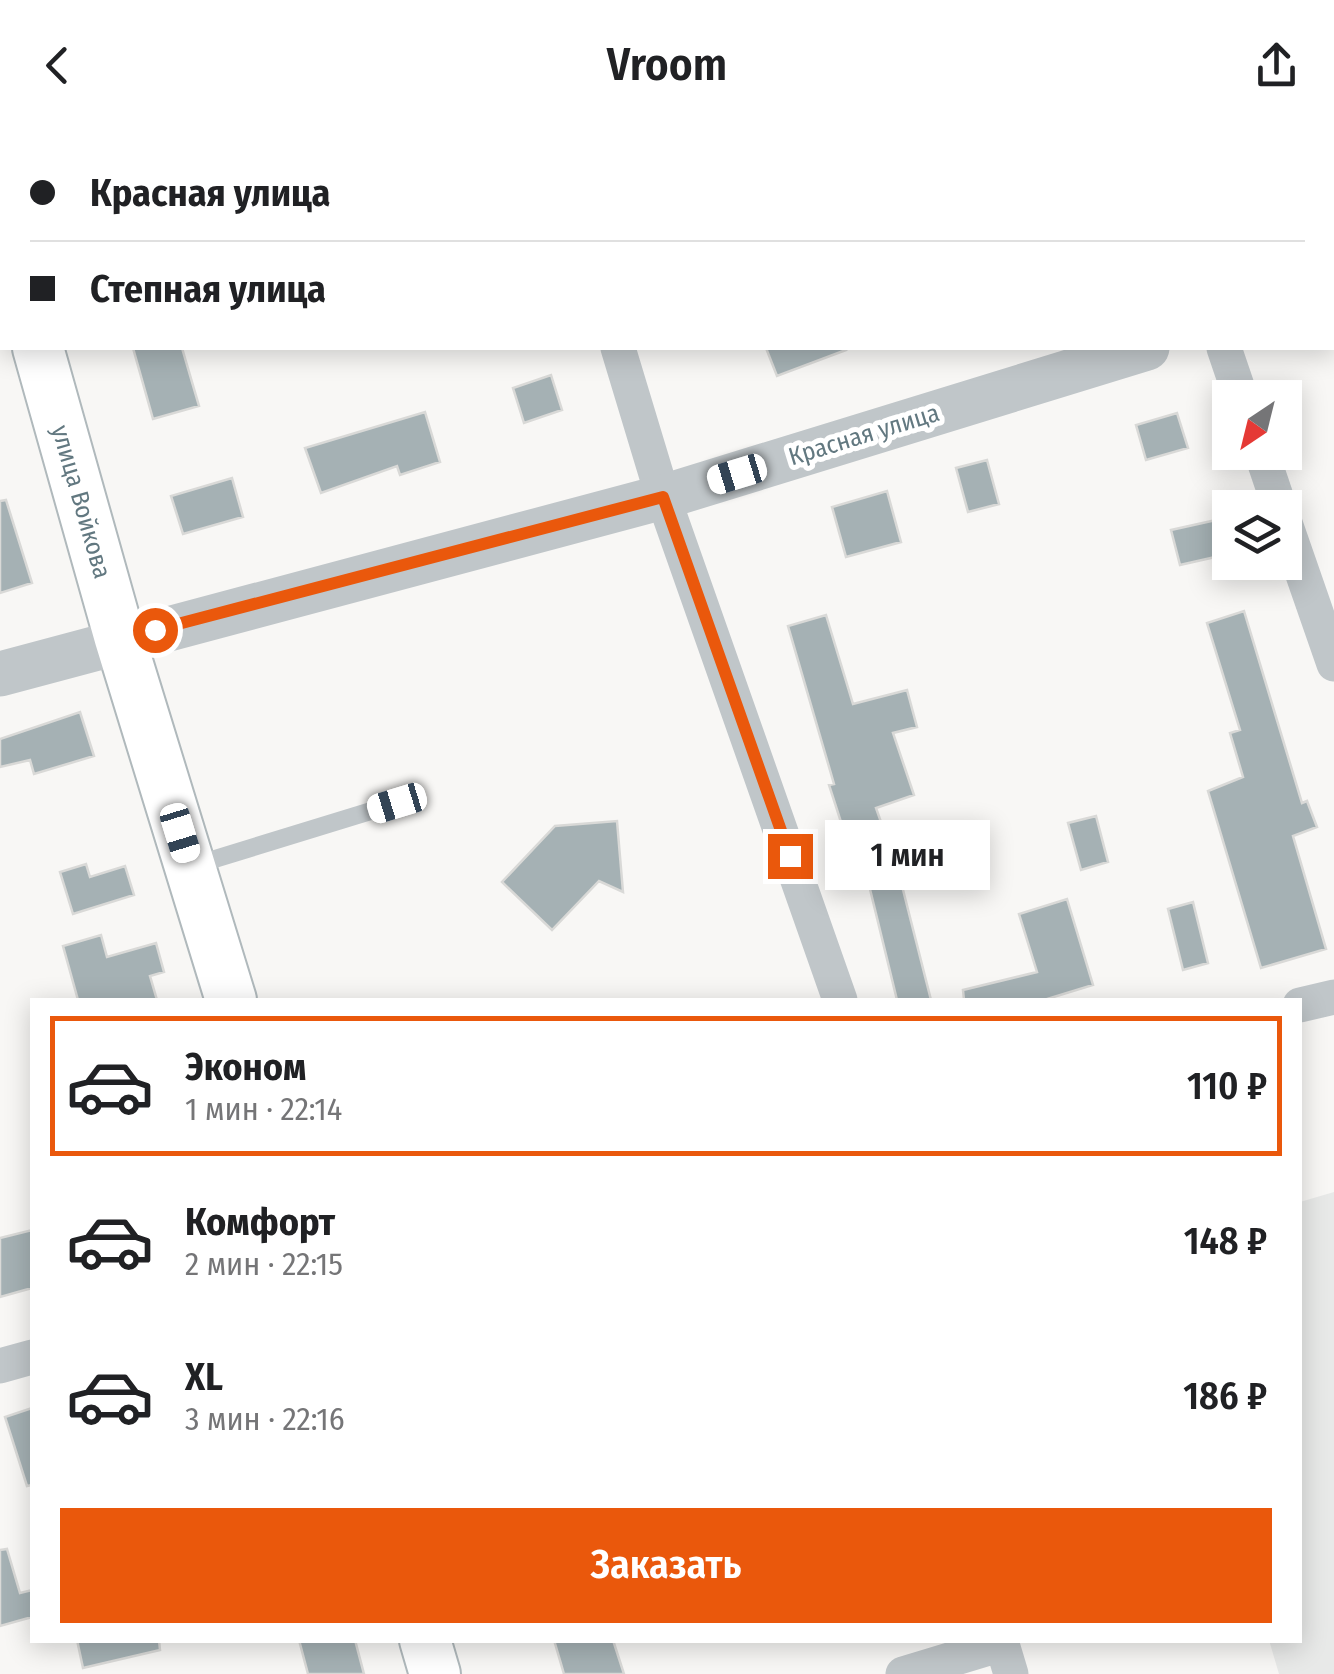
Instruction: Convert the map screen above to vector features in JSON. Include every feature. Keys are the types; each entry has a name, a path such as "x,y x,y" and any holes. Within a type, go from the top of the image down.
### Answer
{"main road":[{"name":"улица Войкова","path":"39,350 120,639 230,998"},
{"path":"426,1643 435,1674"}],"street":[{"path":"619,350 663,497 839,998"},
{"name":"Красная улица","path":"0,674 663,497 1141,350"},
{"path":"1225,350 1236,380"},
{"path":"1302,572 1334,664"},
{"path":"1302,1005 1334,997"},
{"path":"0,1366 30,1358"},
{"path":"903,1674 1002,1644 1012,1674"}],"lane":[{"path":"190,867 397,803"}],"shaded area":[{"path":"1334,1192 1334,1674 1279,1674 1270,1643 1302,1643 1302,1201"}],"building":[{"path":"134,350 183,350 199,406 153,419"},
{"path":"767,350 846,350 777,376"},
{"path":"551,375 562,410 524,423 513,388"},
{"path":"425,412 440,462 400,475 397,466 321,493 305,448"},
{"path":"1177,413 1188,448 1146,460 1136,425"},
{"path":"987,460 999,504 968,512 956,468"},
{"path":"232,478 243,517 183,534 171,496"},
{"path":"887,491 901,542 846,557 832,507"},
{"path":"6,500 32,583 0,593 0,501"},
{"path":"1212,521 1212,558 1180,565 1171,530"},
{"path":"1244,611 1302,803 1307,801 1317,827 1293,836 1326,949 1261,968 1208,791 1243,777 1230,733 1240,730 1207,623"},
{"path":"826,615 853,704 907,690 917,727 893,733 914,795 876,808 898,870 930,998 897,998 868,881 861,884 829,785 834,784 788,626"},
{"path":"80,712 94,756 34,774 30,760 0,767 0,739"},
{"path":"1096,816 1108,862 1081,870 1068,823"},
{"path":"617,821 623,892 599,881 552,930 502,882 555,826"},
{"path":"86,864 90,877 125,866 134,895 73,914 60,872"},
{"path":"1067,899 1093,985 1051,998 964,998 963,990 1037,972 1019,914"},
{"path":"1193,902 1208,963 1183,970 1168,909"},
{"path":"101,935 107,957 156,943 164,972 150,976 156,998 77,998 63,946"},
{"path":"30,1230 30,1289 0,1297 0,1238"},
{"path":"30,1409 30,1485 27,1486 5,1417"},
{"path":"7,1549 20,1593 30,1590 30,1618 0,1626 0,1550"},
{"path":"78,1643 159,1643 160,1650 83,1668"},
{"path":"300,1643 356,1643 364,1674 308,1674"},
{"path":"555,1643 614,1643 624,1674 564,1674"}],"route":[{"path":"155,630 663,497 790,856"}]}
